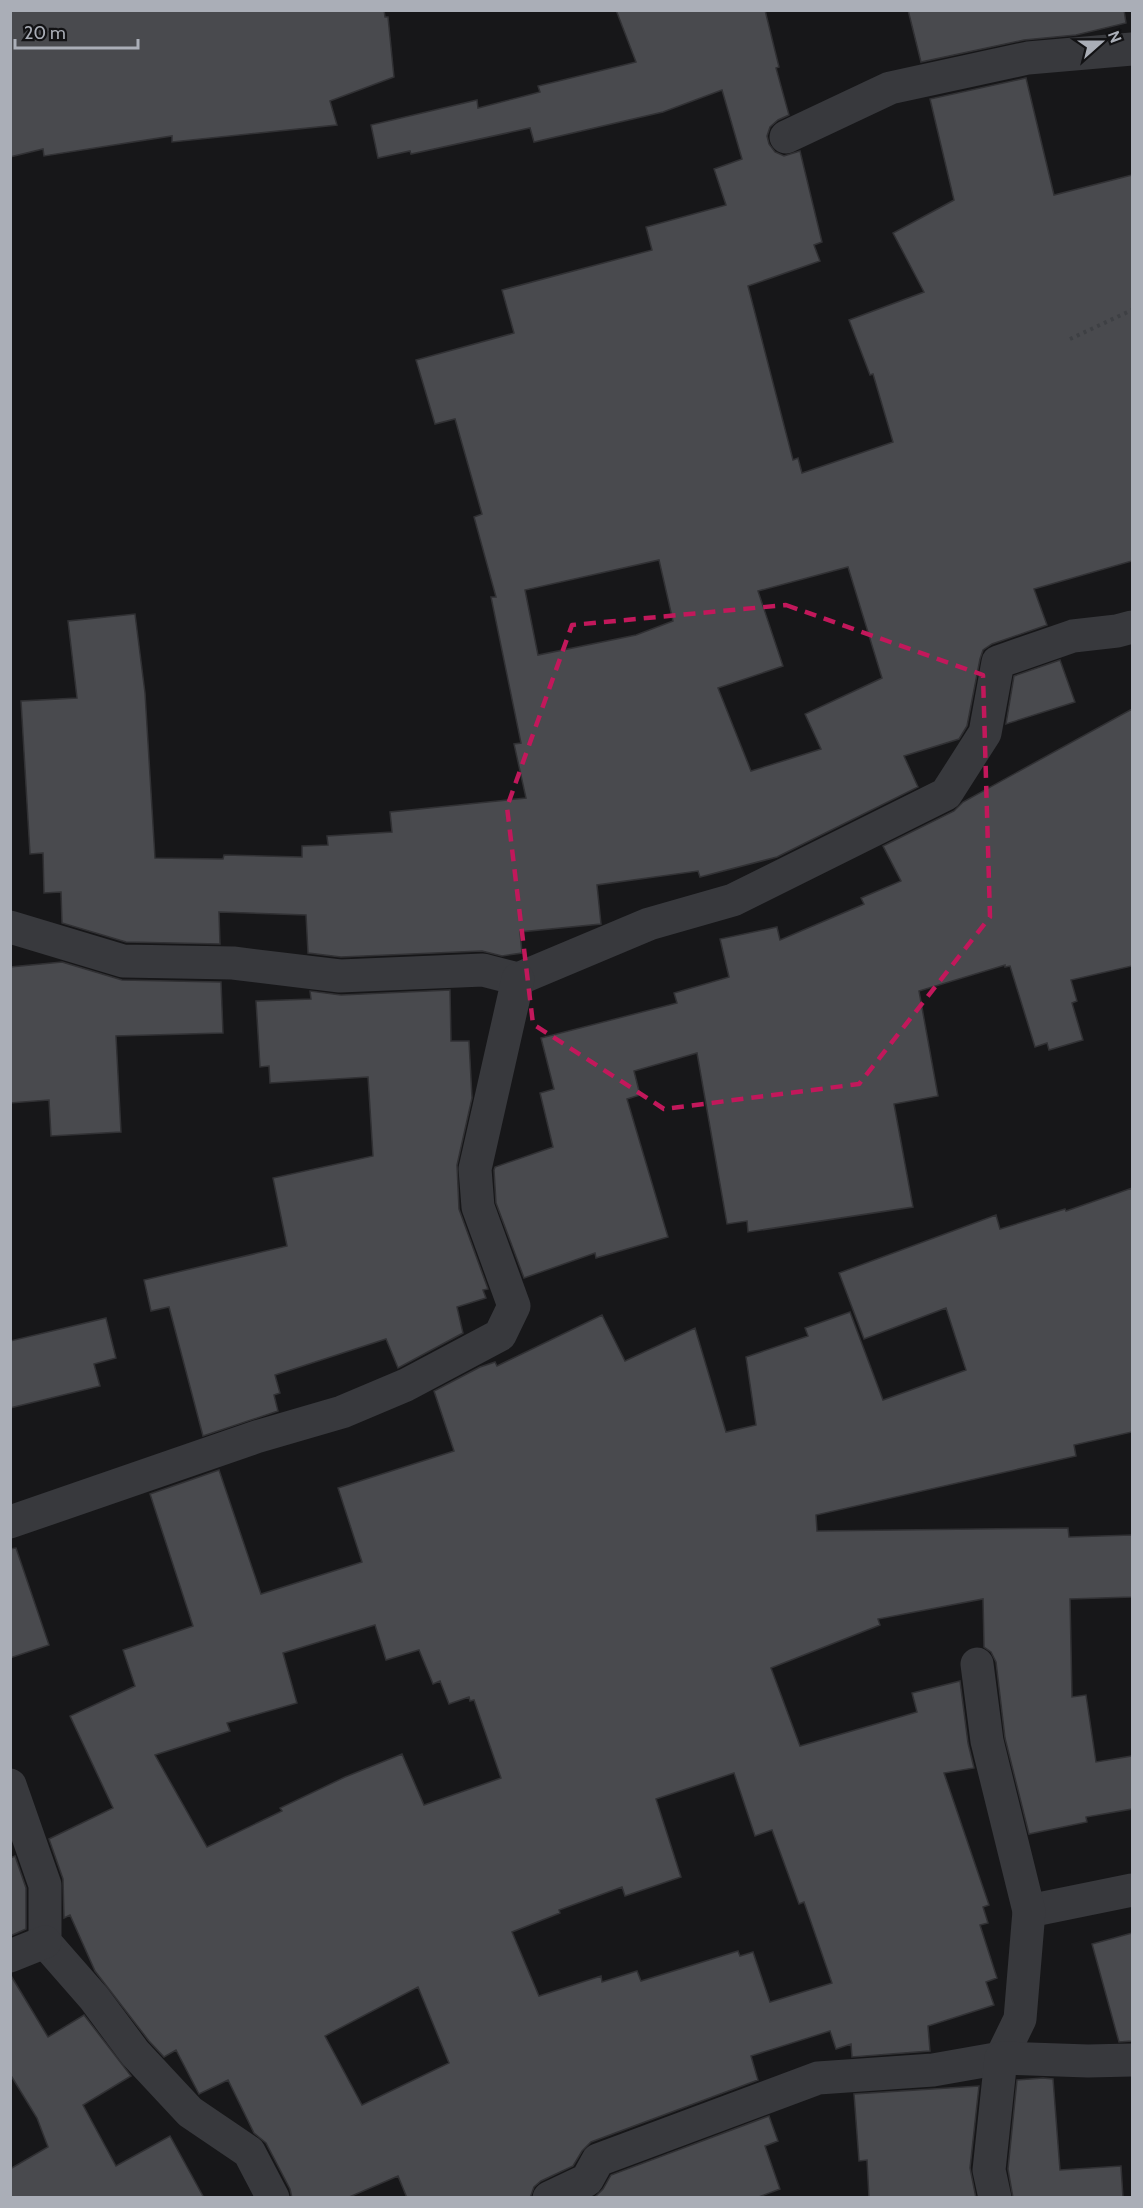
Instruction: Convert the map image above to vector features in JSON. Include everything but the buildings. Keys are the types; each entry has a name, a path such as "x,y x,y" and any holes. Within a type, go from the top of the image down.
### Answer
{"street":[{"path":"786,137 890,88 1028,58 1132,49"},
{"path":"10,927 123,961 233,963 340,976 483,970 518,979 649,924 733,900 946,794 985,733 998,662 1073,636 1132,627"},
{"path":"10,1522 256,1437 342,1412 406,1385 500,1335 514,1306 478,1208 475,1169 518,979"},
{"path":"977,1664 987,1741 1029,1911 1020,2019 1001,2058 989,2170 995,2198"},
{"path":"10,1785 45,1886 45,1942 94,1998 135,2053 190,2112 249,2151 273,2198"},
{"path":"1029,1911 1132,1890"},
{"path":"10,1956 45,1942"},
{"path":"549,2198 587,2180 598,2160 818,2078 933,2070 1001,2058 1132,2060"}],"path":[{"path":"1070,339 1132,310"}],"highlighted area":[{"path":"786,605 983,675 990,917 859,1084 664,1109 533,1024 507,807 572,625"}]}
